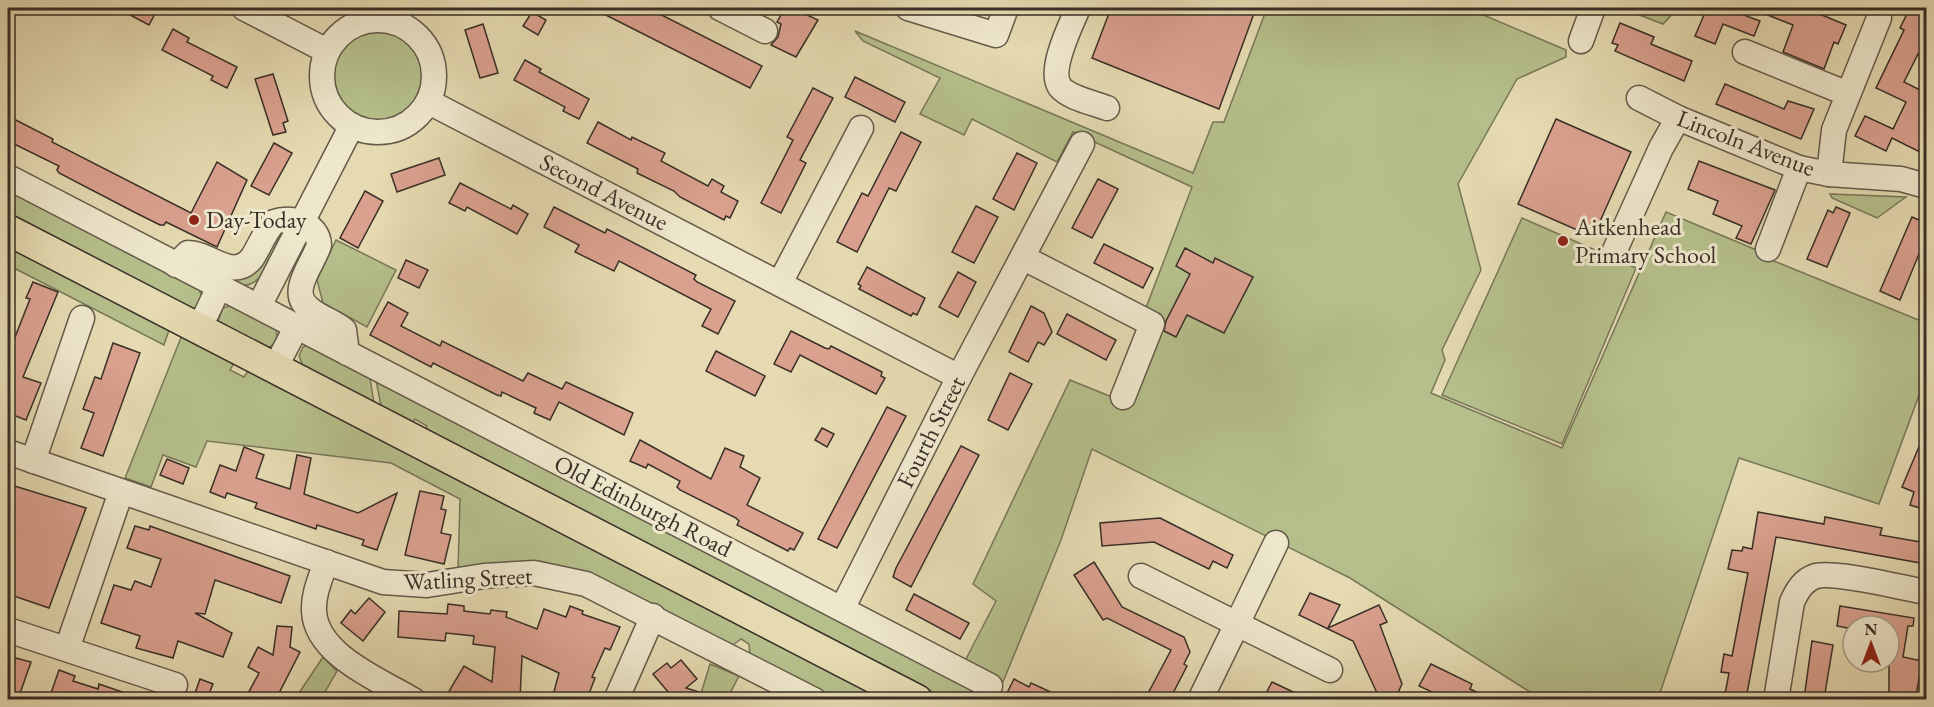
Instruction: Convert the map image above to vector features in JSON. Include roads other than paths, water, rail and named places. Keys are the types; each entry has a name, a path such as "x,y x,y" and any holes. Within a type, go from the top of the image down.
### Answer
{"main road":[{"name":"Old Edinburgh Road","path":"8,230 917,699"}],"street":[{"path":"244,8 327,51"},
{"path":"909,8 996,35 1006,8"},
{"path":"1078,8 1057,63 1057,80 1066,92 1107,108"},
{"path":"1581,40 1593,8"},
{"path":"726,9 765,31"},
{"path":"408,16 428,50 434,67 434,85 429,102 415,119 395,130 365,132 351,126 337,116 327,102 322,85 321,68 327,51 337,37 360,23 408,16"},
{"path":"1829,174 1834,130 1879,18"},
{"path":"1745,52 1848,94"},
{"name":"Lincoln Avenue","path":"1639,98 1678,118 1799,168 1829,174 1901,179 1926,186"},
{"name":"Second Avenue","path":"429,102 959,377"},
{"path":"1615,250 1661,148 1678,118"},
{"path":"259,306 351,126"},
{"path":"780,283 861,128"},
{"name":"Fourth Street","path":"842,609 959,377 1024,258 1082,144"},
{"path":"1768,249 1799,168"},
{"name":"Old Edinburgh Road","path":"8,177 990,686"},
{"path":"176,265 188,254 195,253 231,268 239,267 253,256 274,222 292,219 300,222 316,234 319,245 300,288 303,302 309,309 344,330 347,353"},
{"path":"1024,258 1152,324 1123,397"},
{"path":"199,329 219,287"},
{"path":"33,461 82,318"},
{"path":"275,368 297,326"},
{"name":"Watling Street","path":"8,452 383,582 406,585 449,582 509,573 551,576 586,584 814,699"},
{"path":"67,649 122,492"},
{"path":"1200,699 1276,543"},
{"path":"326,562 314,598 314,613 321,635 327,644 343,658 413,699"},
{"path":"1776,699 1792,602 1796,592 1808,580 1828,575 1926,592"},
{"path":"1142,576 1330,670"},
{"path":"616,699 653,616"},
{"path":"8,630 175,685"}],"place":[{"name":"Day-Today","path":"194,220"},
{"name":"Aitkenhead Primary School","path":"1563,241"}]}
